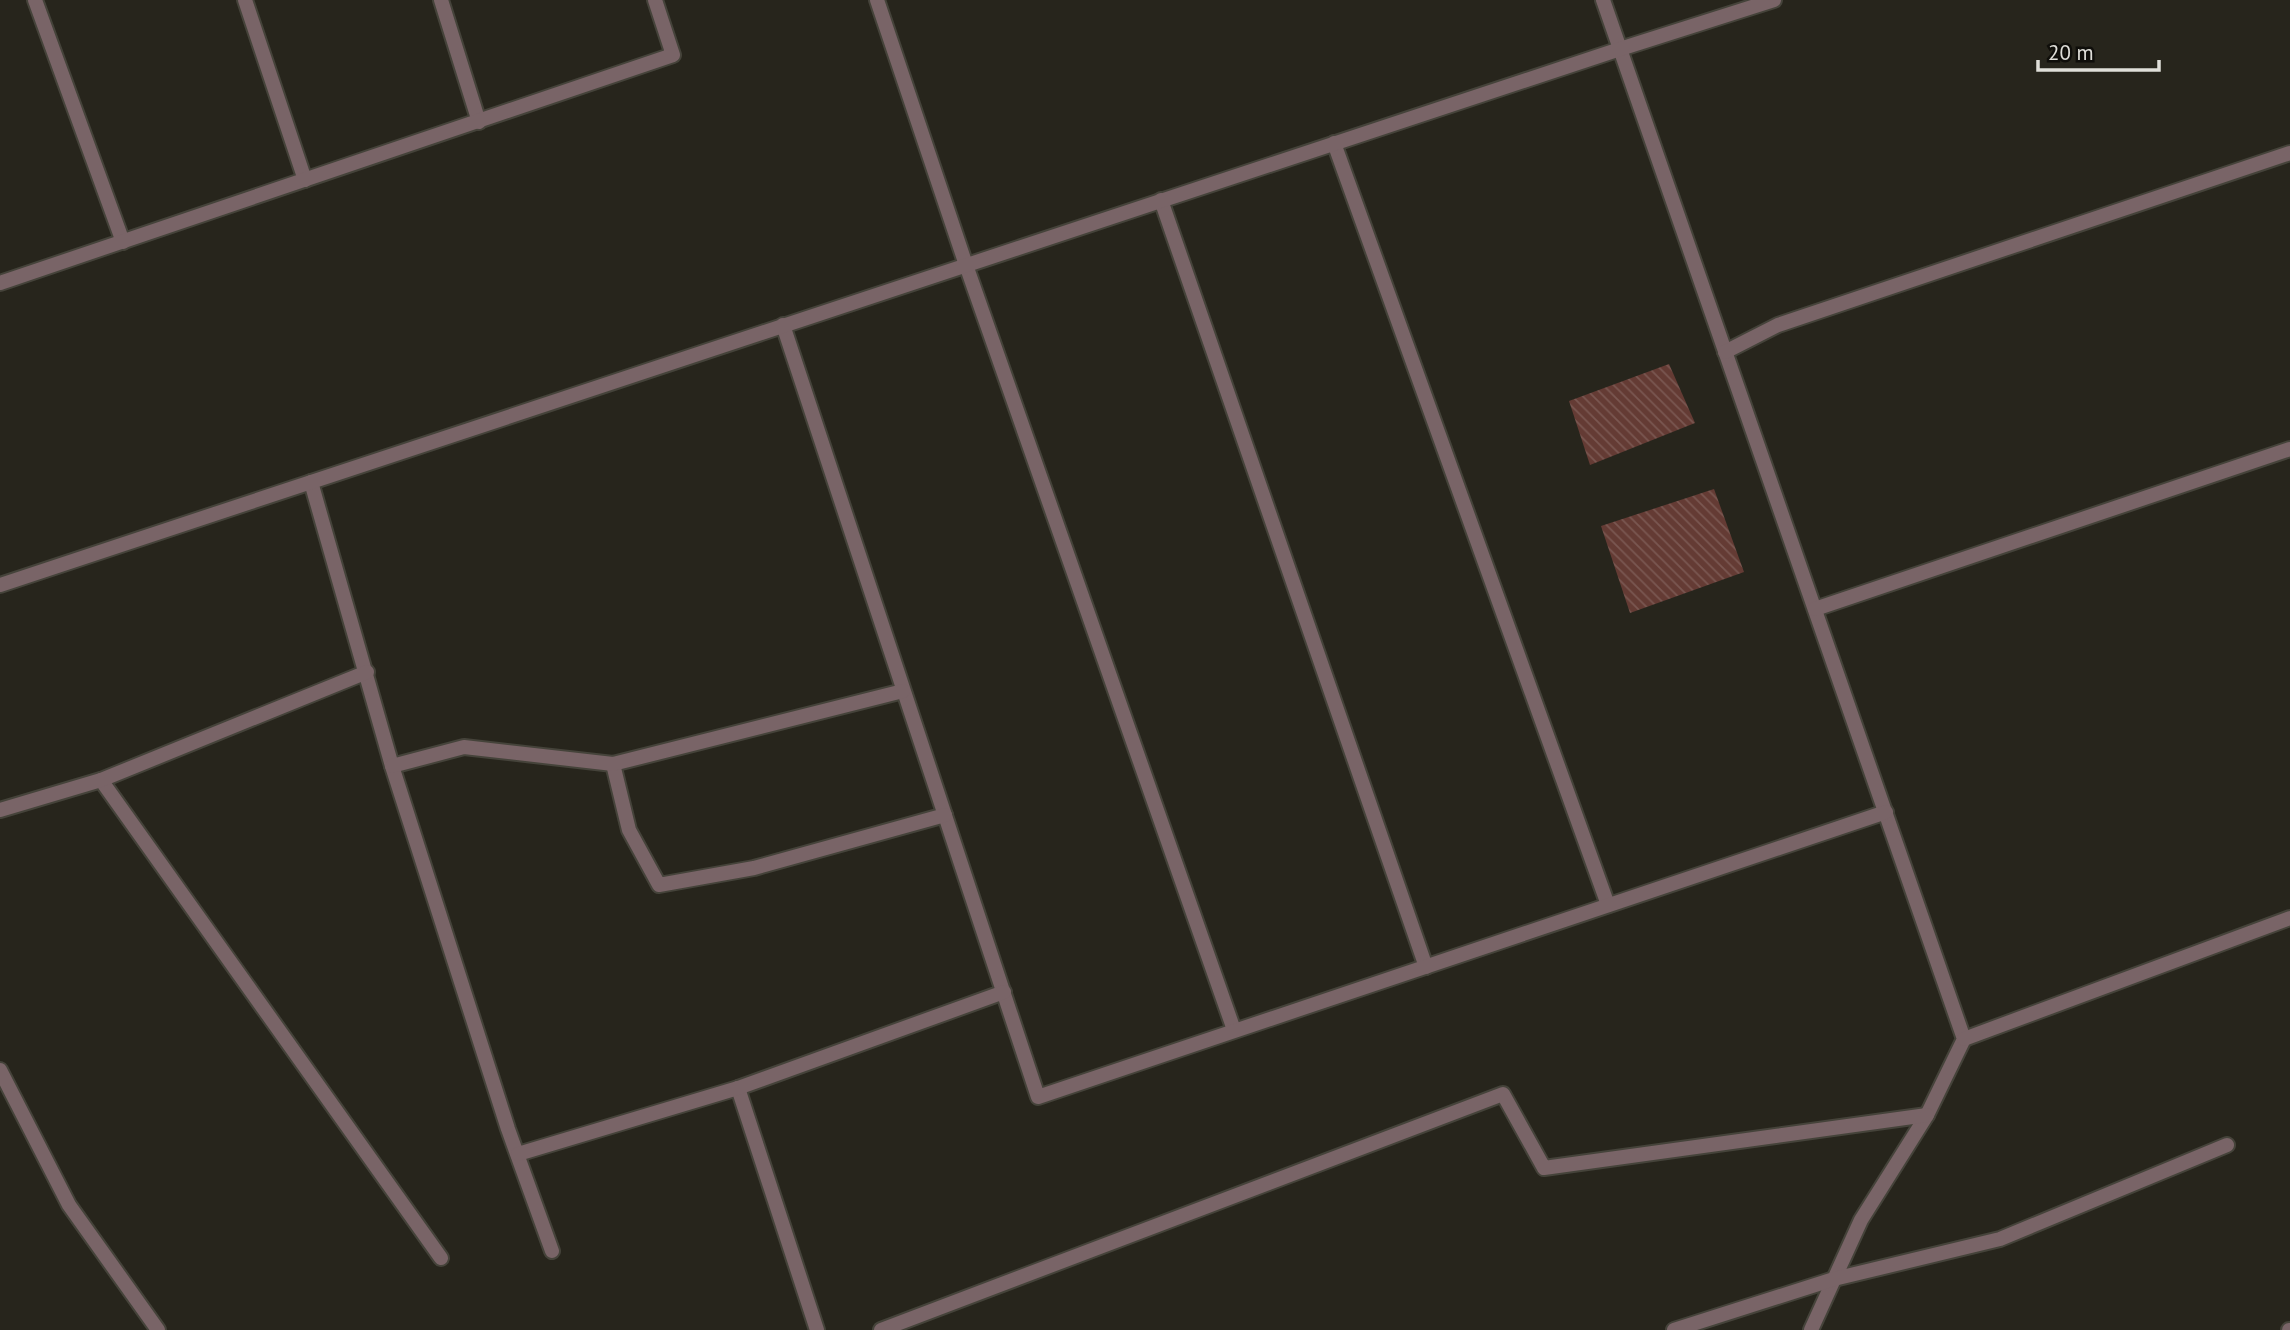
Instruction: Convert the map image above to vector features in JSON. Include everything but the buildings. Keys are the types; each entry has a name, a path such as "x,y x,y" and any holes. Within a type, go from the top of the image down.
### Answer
{"street":[{"path":"35,0 123,242"},
{"path":"245,0 305,180"},
{"path":"441,0 479,122"},
{"path":"0,283 673,55 654,0"},
{"path":"877,0 966,265 1234,1030"},
{"path":"1603,0 1964,1039"},
{"path":"0,585 1774,0"},
{"path":"1334,143 1608,905"},
{"path":"1725,352 1778,325 2290,153"},
{"path":"1161,200 1426,967"},
{"path":"783,325 1038,1097 1886,812"},
{"path":"1815,609 2290,449"},
{"path":"311,482 392,766 508,1129 552,1251"},
{"path":"0,810 101,780 367,672"},
{"path":"392,766 464,747 613,764 904,691"},
{"path":"613,764 629,831 659,885 754,868 945,815"},
{"path":"101,780 440,1258"},
{"path":"1811,1330 1861,1220 1927,1115 1964,1039 2290,918"},
{"path":"518,1154 738,1088 1004,992"},
{"path":"0,1070 69,1205 158,1330"},
{"path":"738,1088 817,1330"},
{"path":"881,1330 1503,1094 1544,1168 1927,1115"},
{"path":"1674,1330 1834,1279 2000,1239 2227,1145"}]}
